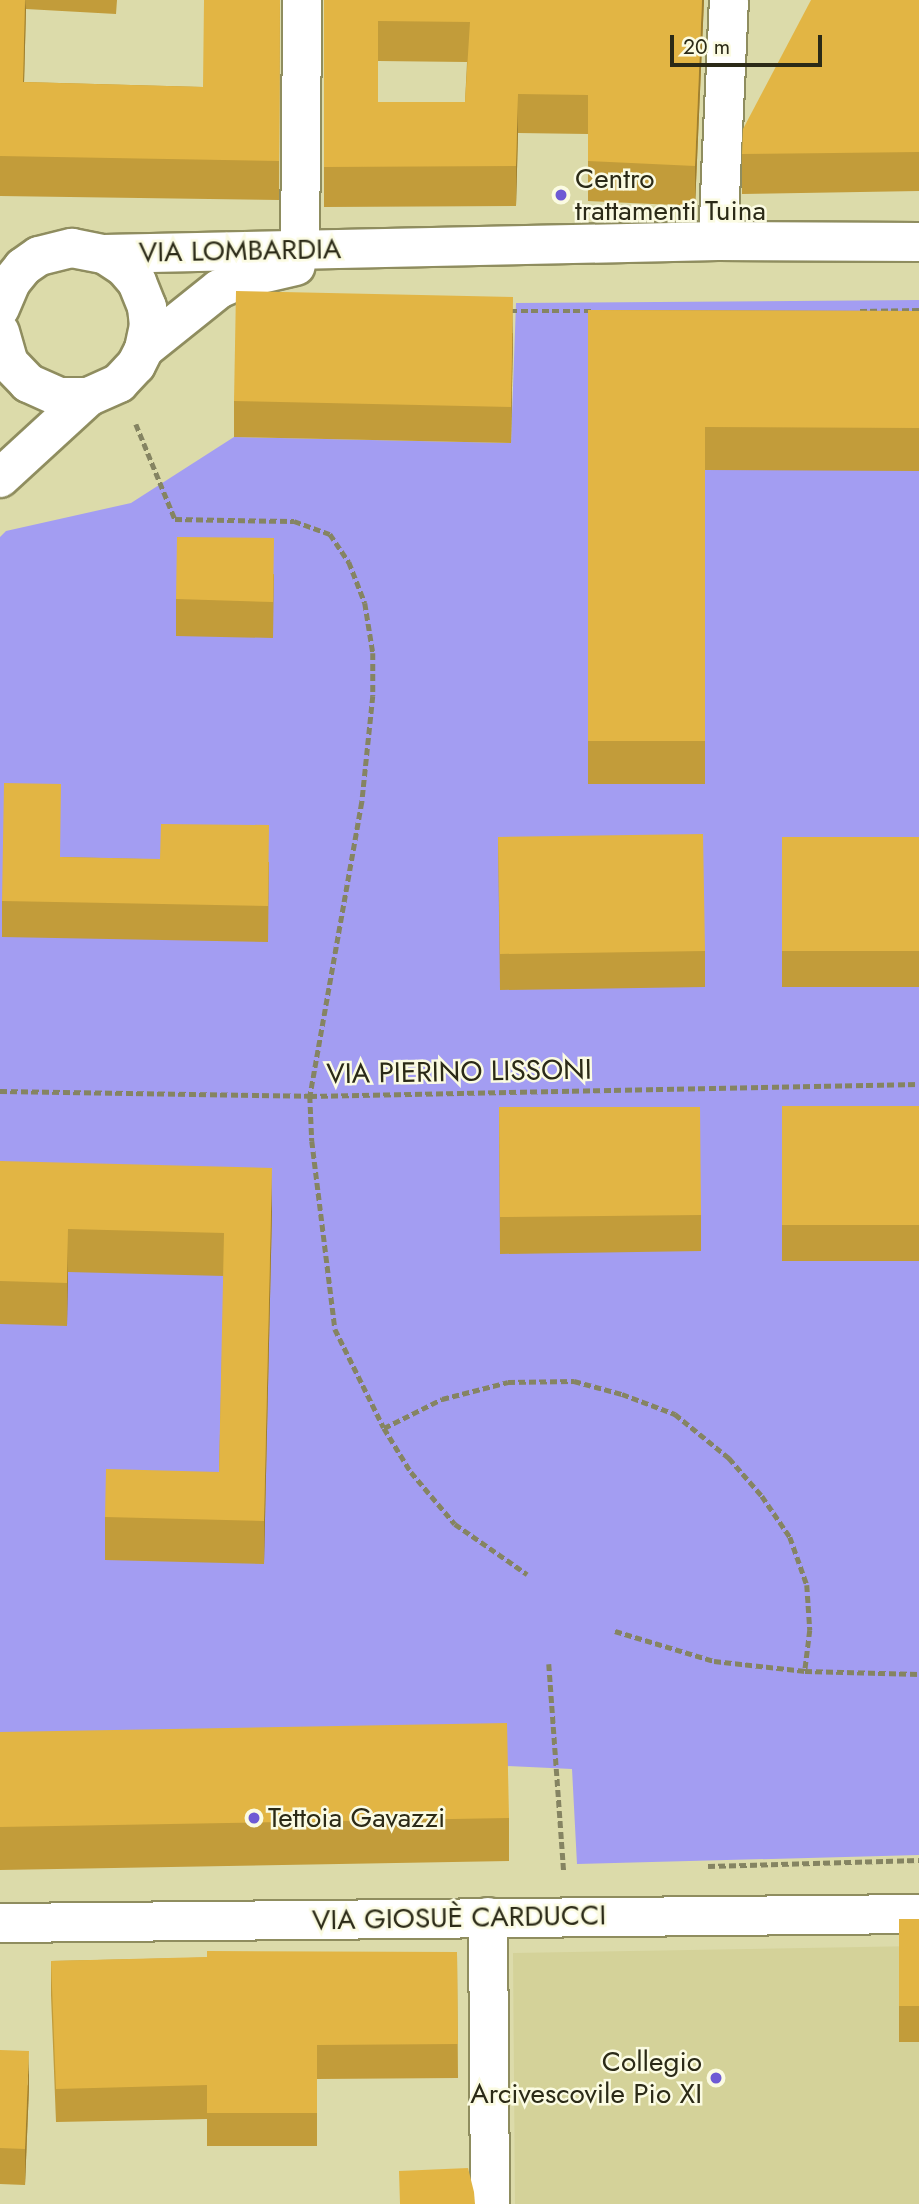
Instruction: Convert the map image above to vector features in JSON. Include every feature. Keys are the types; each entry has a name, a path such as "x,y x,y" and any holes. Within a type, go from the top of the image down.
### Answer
{"street":[{"path":"300,250 302,0"},
{"path":"718,241 729,0"},
{"name":"VIA LOMBARDIA","path":"0,308 17,273 39,256 72,248 104,254 718,241 919,242"},
{"name":"VIA LOMBARDIA","path":"144,349 219,289 244,278 376,248"},
{"name":"VIA LOMBARDIA","path":"0,252 48,254"},
{"name":"VIA LOMBARDIA","path":"0,478 136,366 144,349 149,326 147,307 137,282 124,267 104,254"},
{"path":"0,332 9,363 28,383 59,397 104,390"},
{"name":"VIA GIOSUÈ CARDUCCI","path":"0,1923 919,1914"},
{"path":"488,1917 490,2204"}],"path":[{"path":"498,310 596,311"},
{"path":"855,311 919,310"},
{"path":"104,390 175,519 294,521 330,534 349,562 365,603 373,653 373,696 362,802 310,1096 312,1141 334,1329 384,1428 411,1472 455,1524 527,1574"},
{"name":"VIA PIERINO LISSONI","path":"0,1091 310,1096 919,1084"},
{"path":"384,1428 442,1399 508,1382 574,1381 622,1394 676,1415 729,1458 762,1496 790,1537 807,1585 810,1630 805,1671"},
{"path":"615,1631 715,1661 805,1671 919,1674"},
{"path":"549,1664 565,1916"},
{"path":"701,1867 919,1860"},
{"path":"564,1871 578,1870"}],"shaded area":[{"path":"919,300 919,1855 577,1864 572,1769 507,1766 0,1775 0,537 6,531 131,503 234,437 511,443 516,303"},
{"name":"Collegio Arcivescovile Pio XI","path":"919,1946 919,2204 515,2204 513,1953"}],"building":[{"path":"0,0 25,0 23,82 203,87 204,0 280,0 279,161 0,156"},
{"path":"324,0 702,0 695,166 588,161 588,95 518,94 516,166 324,167","holes":["378,21 470,22 465,102 378,102"]},
{"path":"811,0 919,0 919,152 742,154 743,129"},
{"path":"236,291 513,297 511,407 234,401"},
{"path":"588,310 919,311 919,428 705,427 705,741 588,741"},
{"path":"177,537 274,538 273,602 176,599"},
{"path":"4,783 61,784 60,857 160,859 161,824 269,825 268,906 2,901"},
{"path":"703,834 705,951 500,954 498,837"},
{"path":"782,837 919,837 919,951 782,951"},
{"path":"782,1106 919,1106 919,1225 782,1225"},
{"path":"499,1107 700,1107 701,1215 500,1217"},
{"path":"0,1161 272,1168 264,1521 105,1517 106,1469 219,1472 224,1233 68,1229 67,1283 0,1281"},
{"path":"507,1723 509,1818 0,1827 0,1732"},
{"path":"899,1919 919,1919 919,2006 899,2006"},
{"path":"207,1951 457,1952 458,2044 317,2045 317,2113 207,2113 207,2085 56,2089 51,1961 207,1957"},
{"path":"0,2050 29,2051 25,2149 0,2148"},
{"path":"468,2168 475,2204 400,2204 399,2171"}],"place":[{"name":"Centro trattamenti Tuina","path":"561,195"},
{"name":"Tettoia Gavazzi","path":"254,1818"},
{"name":"Collegio Arcivescovile Pio XI","path":"716,2078"}]}
